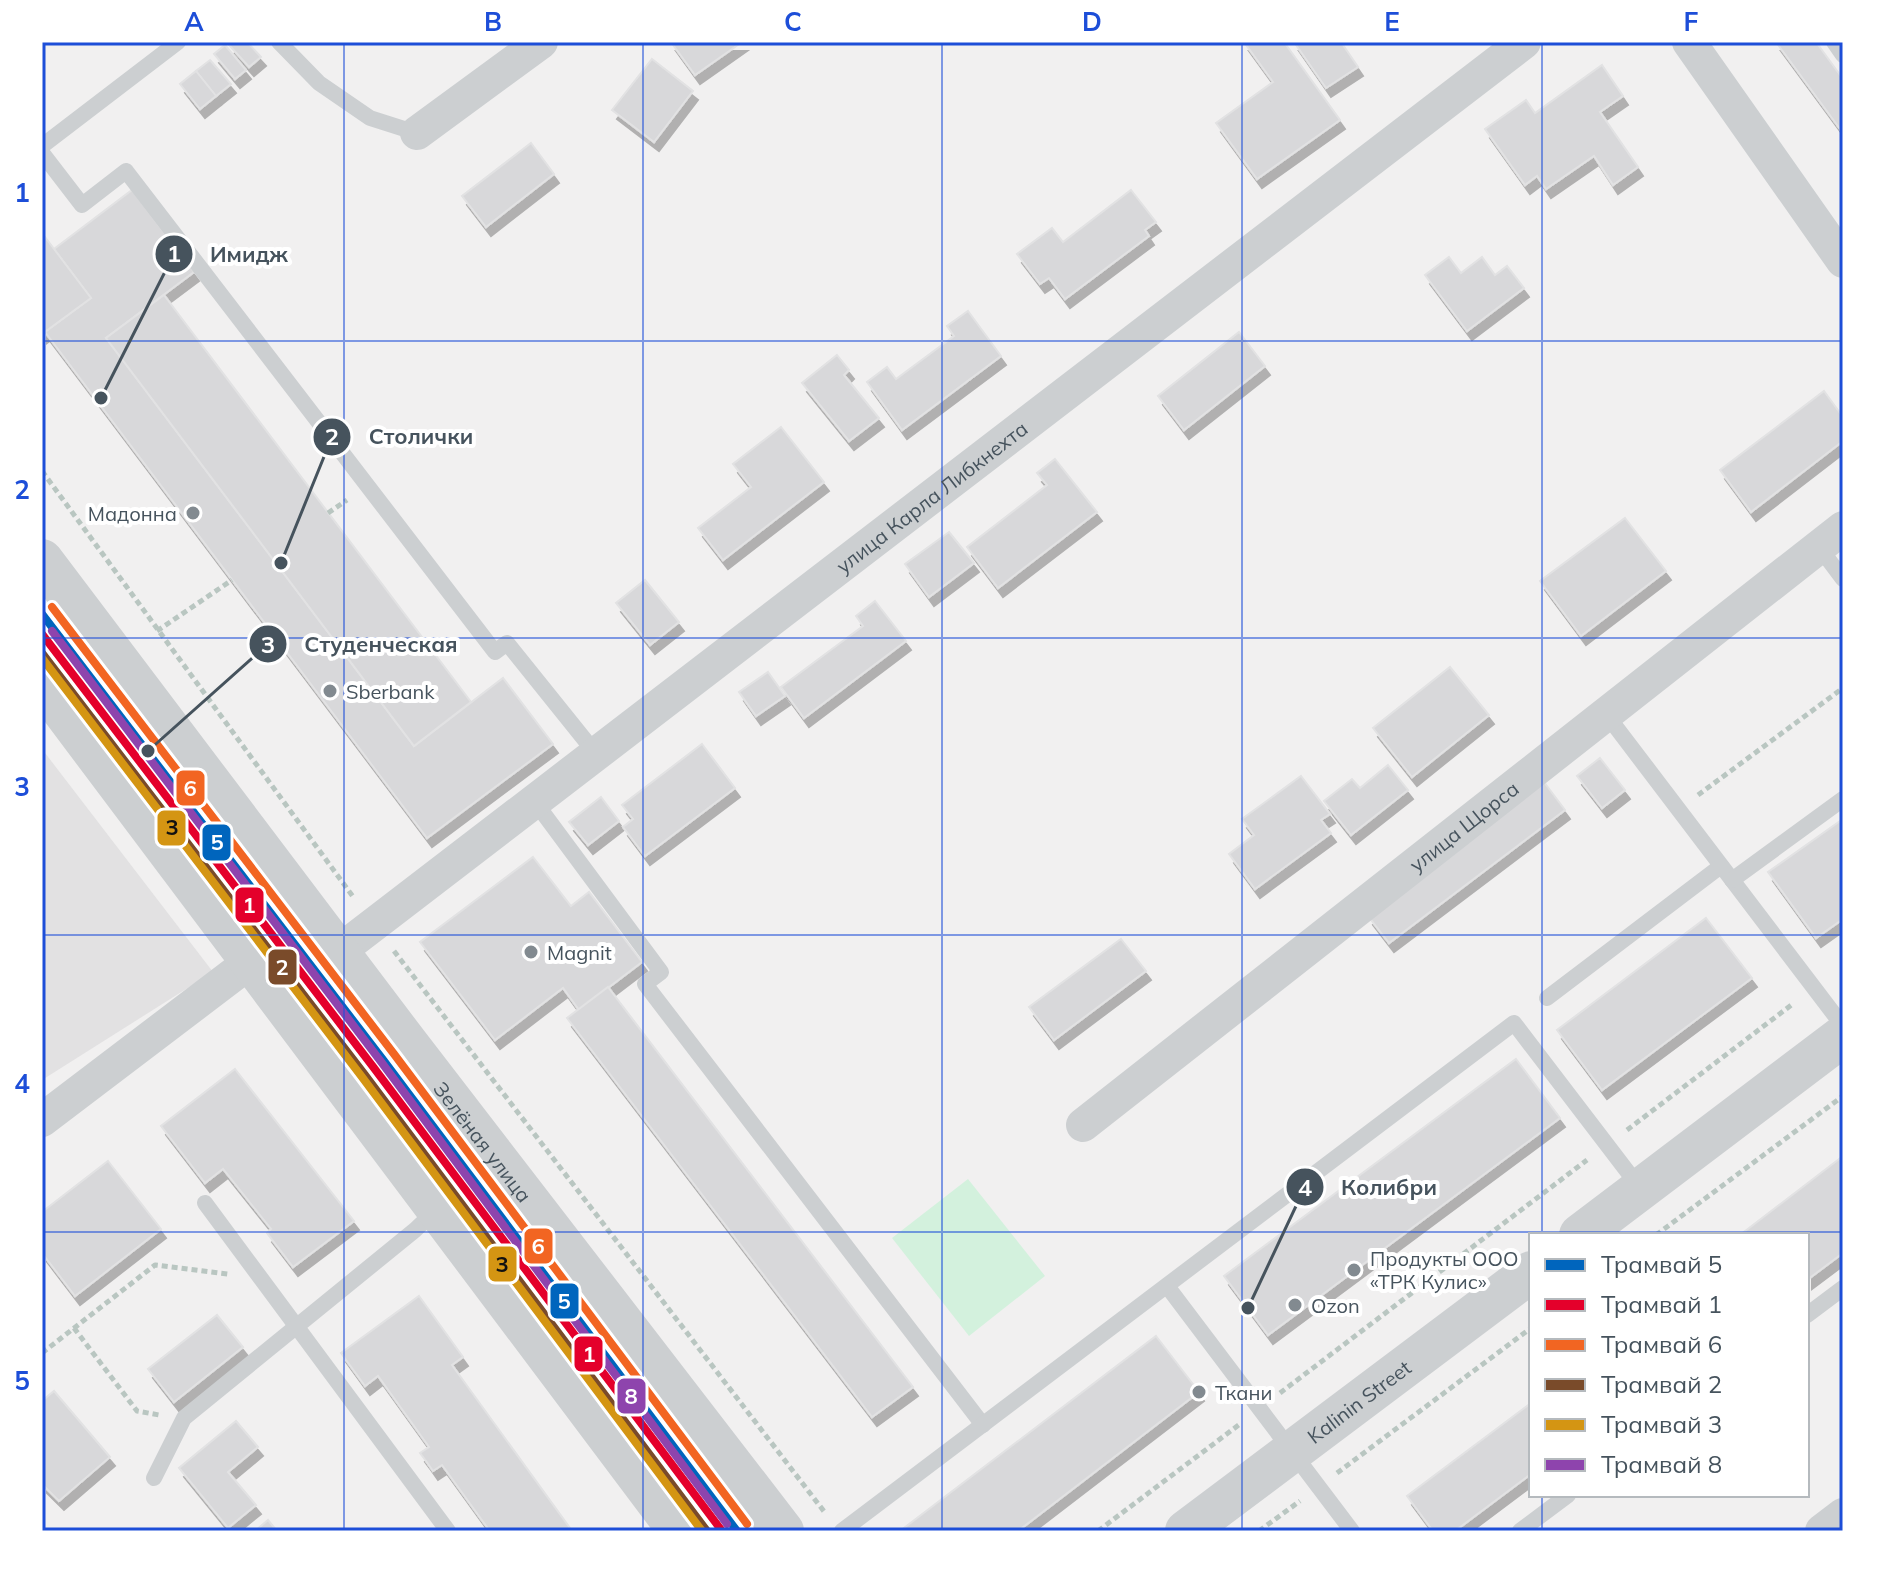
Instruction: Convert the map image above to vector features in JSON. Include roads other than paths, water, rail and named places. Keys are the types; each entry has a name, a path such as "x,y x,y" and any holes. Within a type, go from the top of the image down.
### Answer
{"street":[{"path":"417,133 541,42"},
{"name":"улица Карла Либкнехта","path":"338,952 1524,42"},
{"path":"1689,42 1843,261"},
{"name":"улица Щорса","path":"1083,1125 1831,537"},
{"name":"Зелёная улица","path":"42,560 338,952 783,1531"},
{"path":"42,683 438,1208 663,1526"},
{"path":"42,1120 250,962"},
{"path":"1583,1233 1843,1036"},
{"name":"Kalinin Street","path":"1186,1531 1529,1274"},
{"path":"1822,1531 1843,1515"}],"lane":[{"path":"42,146 178,42"},
{"path":"279,42 319,83 370,118 417,133"},
{"path":"1834,42 1843,55"},
{"path":"42,153 82,205 126,171 495,652 507,643 597,755"},
{"path":"1831,537 1843,579"},
{"path":"1606,714 1843,1026"},
{"path":"1732,880 1843,799"},
{"path":"535,802 661,972 645,984 983,1425"},
{"path":"1547,998 1721,866"},
{"path":"842,1531 1514,1023 1641,1189"},
{"path":"205,1203 448,1531"},
{"path":"154,1478 184,1418 438,1208"},
{"path":"1167,1286 1352,1531"},
{"path":"1809,1314 1843,1288"},
{"path":"1520,1531 1565,1497"}],"tram line":[{"name":"6","path":"52,607 394,1054 747,1524"},
{"name":"5","path":"42,614 384,1061 737,1531"},
{"name":"8","path":"52,631 382,1063 727,1524"},
{"name":"1","path":"42,634 722,1531"},
{"name":"2","path":"42,653 365,1075 707,1531"},
{"name":"3","path":"42,658 362,1077 702,1531"}],"place":[{"name":"Имидж","path":"101,398"},
{"name":"Мадонна","path":"193,513"},
{"name":"Столички","path":"281,563"},
{"name":"Sberbank","path":"330,691"},
{"name":"Студенческая","path":"148,751"},
{"name":"Magnit","path":"531,952"},
{"name":"Продукты ООО «ТРК Кулис»","path":"1354,1270"},
{"name":"Ozon","path":"1295,1305"},
{"name":"Колибри","path":"1248,1308"},
{"name":"Ткани","path":"1199,1392"}]}
